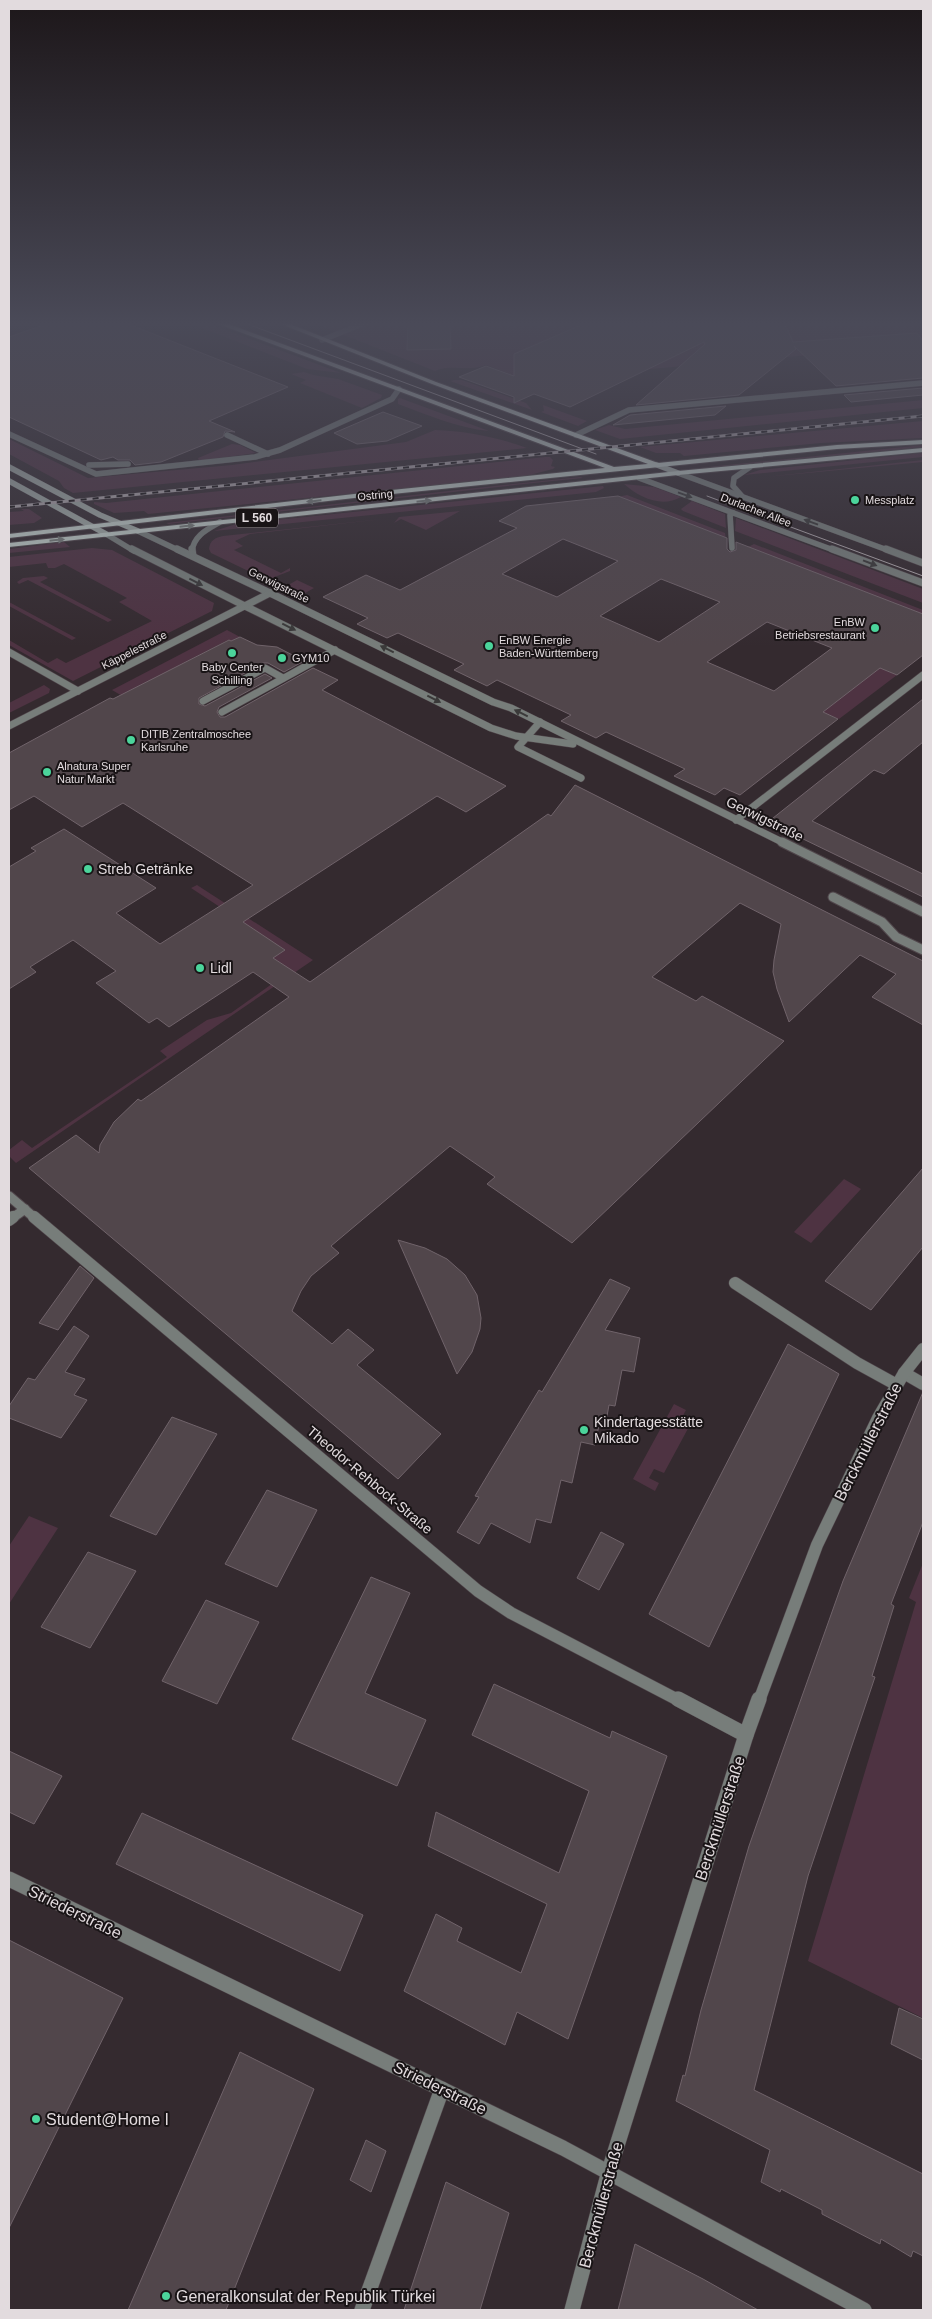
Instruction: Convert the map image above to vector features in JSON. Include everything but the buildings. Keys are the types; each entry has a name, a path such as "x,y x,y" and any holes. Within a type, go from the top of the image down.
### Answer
{"main road":[{"name":"Durlacher Allee","path":"508,430 639,478"},
{"name":"Durlacher Allee","path":"563,430 678,473"},
{"name":"Ostring","path":"9,536 548,476 869,444 923,442"},
{"path":"548,476 565,463 561,450"},
{"name":"Ostring","path":"9,545 678,473 923,450"},
{"name":"Gerwigstraße","path":"9,467 100,515 138,531"},
{"name":"Gerwigstraße","path":"9,481 106,534"}],"street":[{"path":"9,434 96,474 246,459 268,454 322,430"},
{"path":"576,435 586,430"},
{"path":"227,435 268,454"},
{"path":"27,442 50,448 90,465 115,472"},
{"path":"90,465 128,464"},
{"path":"744,497 736,490 733,482 736,475 750,467"},
{"name":"Durlacher Allee","path":"678,473 923,563"},
{"name":"Durlacher Allee","path":"639,478 923,583"},
{"path":"732,548 730,516 733,513"},
{"path":"193,556 191,551 194,540 220,522"},
{"name":"Gerwigstraße","path":"138,531 540,722 595,751 923,912"},
{"name":"Gerwigstraße","path":"106,534 121,544 491,728 526,737 570,742 595,751"},
{"name":"Käppelestraße","path":"9,726 270,593"},
{"path":"222,712 335,650"},
{"path":"9,652 78,692"},
{"path":"203,701 265,668 283,678"},
{"path":"736,820 923,675"},
{"path":"540,722 518,746 581,778"},
{"path":"833,898 882,922 896,937 923,950"},
{"name":"Theodor-Rehbock-Straße","path":"9,1196 478,1591 512,1613 746,1735"},
{"path":"9,1220 25,1209"},
{"path":"735,1283 857,1364 900,1379 923,1384"},
{"name":"Berckmüllerstraße","path":"572,2310 609,2171 746,1735 817,1545 900,1379 923,1349"},
{"name":"Striederstraße","path":"9,1879 609,2171 864,2310"},
{"path":"362,2310 442,2089"}],"shaded area":[{"path":"438,430 481,435 527,448 73,493 64,488 59,481 9,454 9,439 88,478 232,465 406,442"},
{"path":"596,430 706,430 620,439"},
{"path":"823,430 923,430 923,438 821,443 684,456 680,453 656,453 640,447"},
{"path":"232,444 240,445 256,453 199,461 198,458"},
{"path":"923,445 923,447 736,466 707,467"},
{"path":"923,453 923,457 744,475 760,470"},
{"path":"550,457 553,460 551,466 555,467 526,476 148,514 144,511 114,513 94,504 94,502 106,503"},
{"path":"923,460 923,462 765,477"},
{"path":"583,478 166,523 476,488"},
{"path":"624,484 654,487 681,497 666,502 651,500"},
{"path":"603,486 604,488 596,492 214,531 236,524"},
{"path":"627,495 725,533 726,539 617,497"},
{"path":"692,501 725,514 726,528 681,509"},
{"path":"21,509 29,509 42,518 34,523 9,525 9,512 24,511"},
{"path":"460,511 426,530 401,519 394,523 399,517"},
{"path":"392,518 250,534 235,541 243,546 234,550 281,573 290,568 290,571 267,580 211,553 209,549 210,543 213,540 223,536"},
{"path":"736,518 923,589 923,603 735,531"},
{"path":"64,542 70,547 9,553 9,549"},
{"path":"754,544 923,610 923,615 748,547"},
{"path":"92,548 112,550 214,603 212,611 73,681 9,645 9,640 48,663 57,658 66,663 152,621 119,602 127,598 64,564 55,568 48,568 46,563 9,567 9,557"},
{"path":"44,576 48,578 40,582 112,620 108,622 28,580 19,584 17,582 23,578"},
{"path":"297,580 314,588 300,596 283,588"},
{"path":"9,602 76,638 72,640 9,606"},
{"path":"227,630 240,637 231,641 228,640 126,693 220,753 112,690"},
{"path":"880,668 897,675 839,719 823,712"},
{"path":"44,685 50,689 49,693 9,713 9,703"},
{"path":"197,885 313,960 16,1163 9,1156 9,1150 22,1140 32,1148 167,1057 160,1051 207,1020 231,1013 283,976 285,966 273,958 285,950 191,888"},
{"path":"844,1179 861,1189 811,1243 794,1232"},
{"path":"674,1404 686,1410 681,1419 691,1423 664,1473 654,1469 649,1478 659,1483 655,1491 633,1479"},
{"path":"29,1516 58,1528 9,1604 9,1546"},
{"path":"923,1563 923,2018 808,1961 916,1602 909,1598"}],"tram line":[{"path":"532,430 596,454"},
{"path":"707,496 923,576"}],"railway":[{"path":"9,507 780,430"}],"place":[{"name":"Messplatz","path":"855,500"},
{"name":"EnBW Betriebsrestaurant","path":"875,628"},
{"name":"EnBW Energie Baden-Württemberg","path":"489,646"},
{"name":"Baby Center Schilling","path":"232,653"},
{"name":"GYM10","path":"282,658"},
{"name":"DITIB Zentralmoschee Karlsruhe","path":"131,740"},
{"name":"Alnatura Super Natur Markt","path":"47,772"},
{"name":"Streb Getränke","path":"88,869"},
{"name":"Lidl","path":"200,968"},
{"name":"Kindertagesstätte Mikado","path":"584,1430"},
{"name":"Student@Home I","path":"36,2119"},
{"name":"Generalkonsulat der Republik Türkei","path":"166,2296"}]}
